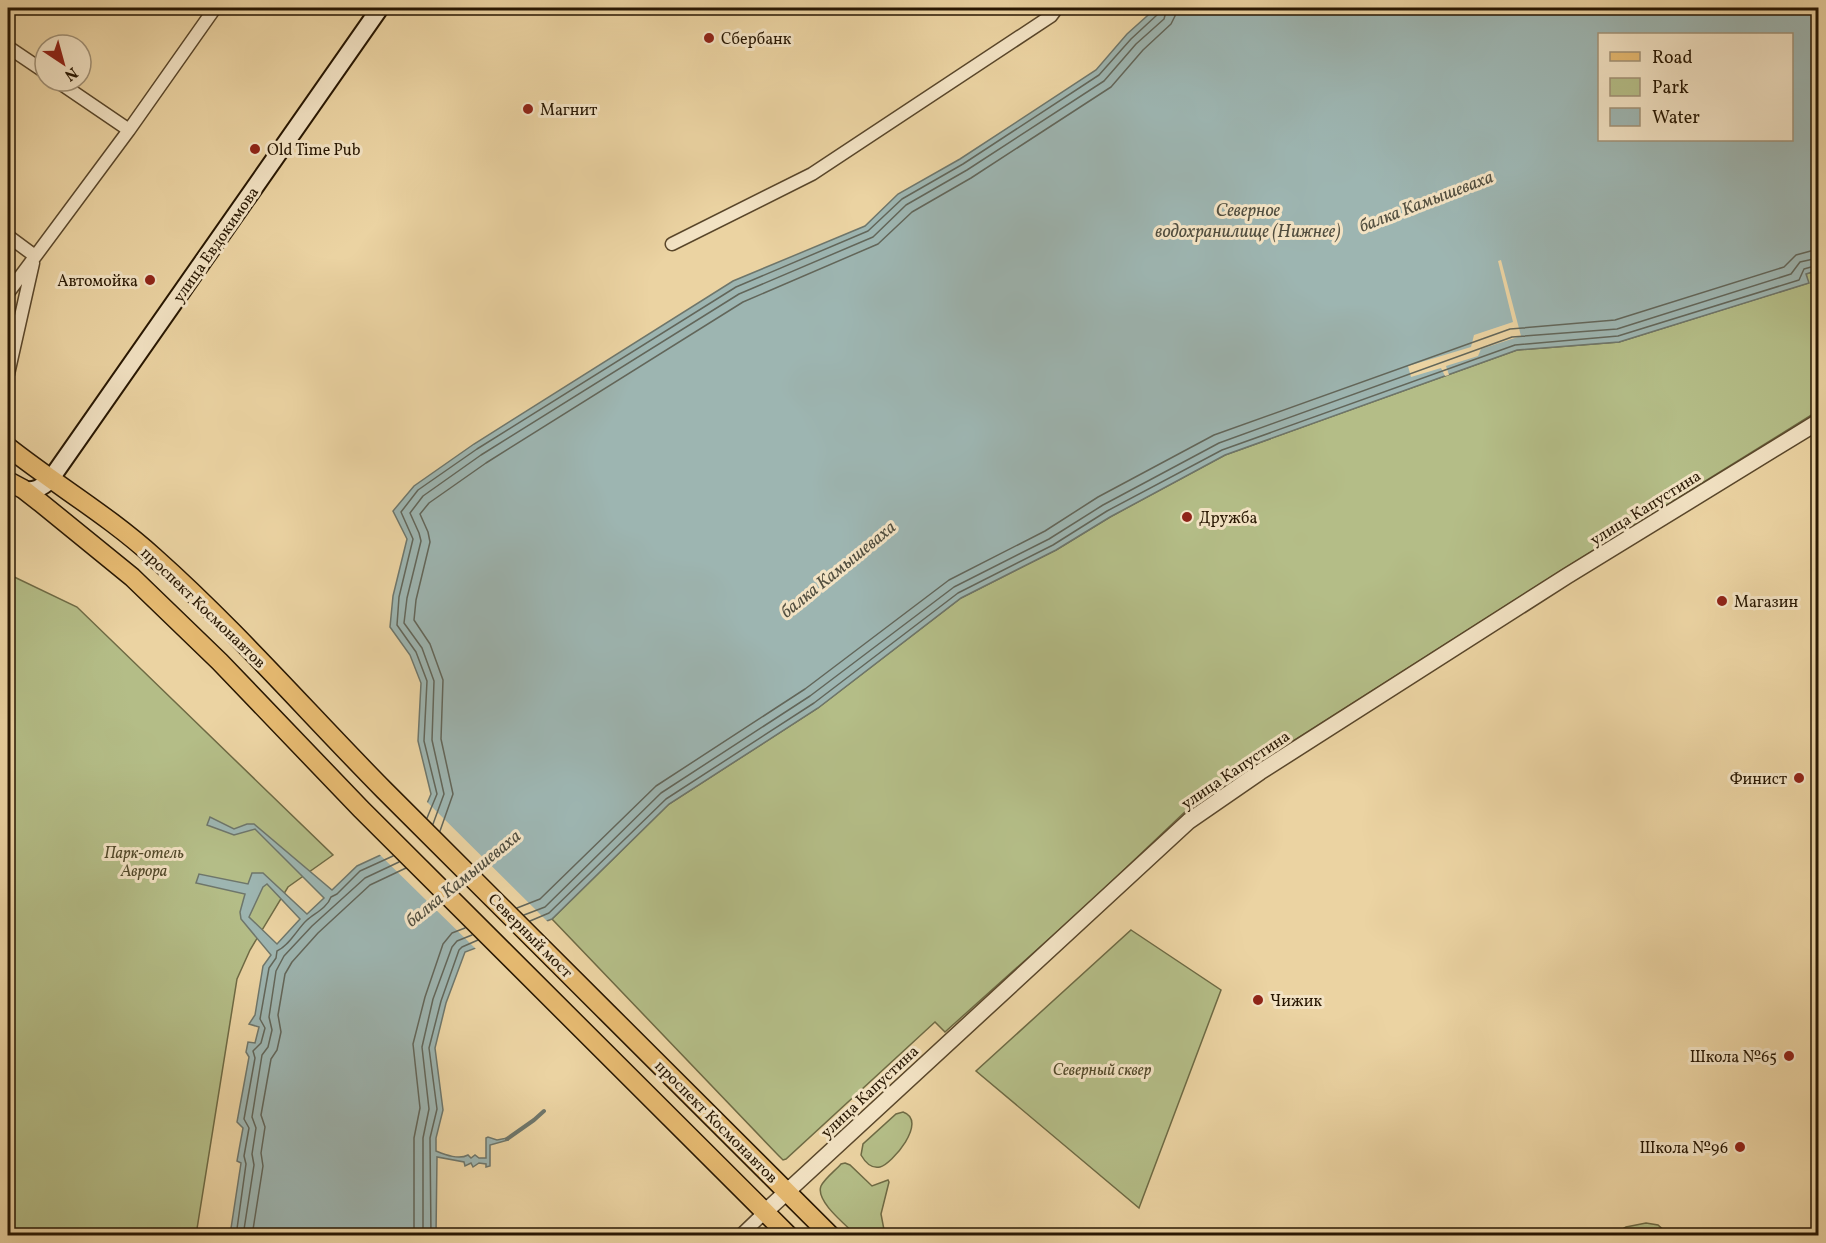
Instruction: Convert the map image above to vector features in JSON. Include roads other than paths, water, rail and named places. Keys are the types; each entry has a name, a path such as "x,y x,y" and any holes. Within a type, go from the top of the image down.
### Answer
{"main road":[{"name":"улица Евдокимова","path":"50,480 380,8"},
{"name":"проспект Космонавтов","path":"8,447 50,480 91,506 154,557 240,640 382,788"},
{"path":"15,485 29,491 39,488 50,480"},
{"name":"проспект Космонавтов","path":"15,485 41,503 132,577 220,662 361,809"},
{"name":"Северный мост","path":"382,788 603,1007"},
{"name":"Северный мост","path":"361,809 581,1028"},
{"name":"проспект Космонавтов","path":"603,1007 831,1236"},
{"name":"проспект Космонавтов","path":"581,1028 789,1236"}],"street":[{"path":"8,293 129,130 215,8"},
{"path":"672,244 812,174 1051,16 1057,8"},
{"path":"8,47 33,64"},
{"path":"75,93 129,130"},
{"path":"8,236 35,256"},
{"path":"8,374 35,256"},
{"name":"улица Капустина","path":"740,1236 1189,821 1260,772 1567,576 1818,422"}],"water":[{"name":"Северное водохранилище (Нижнее)","path":"1156,8 1818,8 1818,270 1806,274 1809,283 1619,342 1517,350 1225,455 1110,517 1056,550 961,598 818,708 669,804 552,919 465,952 446,1003 435,1048 443,1110 436,1138 436,1151 457,1157 468,1155 471,1158 475,1155 479,1158 486,1158 486,1138 497,1140 507,1138 508,1140 490,1145 490,1166 486,1167 486,1164 479,1163 473,1167 471,1163 465,1166 464,1162 437,1157 436,1235 230,1235 241,1163 237,1161 243,1128 237,1122 249,1057 246,1052 248,1042 255,1043 259,1027 249,1024 255,1015 263,966 271,955 241,919 240,912 245,894 196,883 199,874 248,884 252,873 263,873 307,914 324,898 255,829 234,835 207,825 210,817 234,829 254,824 332,890 357,866 411,841 431,794 418,741 421,683 410,655 390,627 393,596 407,539 393,511 414,486 474,444 733,281 865,226 898,194 960,159 1096,70 1127,34","holes":["267,884 300,919 277,944 249,917 263,887"]}],"waterway":[{"path":"507,1139 544,1111"}],"place":[{"name":"Сбербанк","path":"709,38"},
{"name":"Магнит","path":"528,109"},
{"name":"Old Time Pub","path":"255,149"},
{"name":"Автомойка","path":"150,280"},
{"name":"Дружба","path":"1187,517"},
{"name":"Магазин","path":"1722,601"},
{"name":"Финист","path":"1799,778"},
{"name":"Чижик","path":"1258,1000"},
{"name":"Школа №65","path":"1789,1056"},
{"name":"Школа №96","path":"1740,1147"}],"water label":[{"name":"балка Камышеваха","path":"1426,201"},
{"name":"балка Камышеваха","path":"838,569"},
{"name":"балка Камышеваха","path":"463,878"}],"park label":[{"name":"Парк-отель Аврора","path":"144,861"},
{"name":"Северный сквер","path":"1102,1069"}]}
